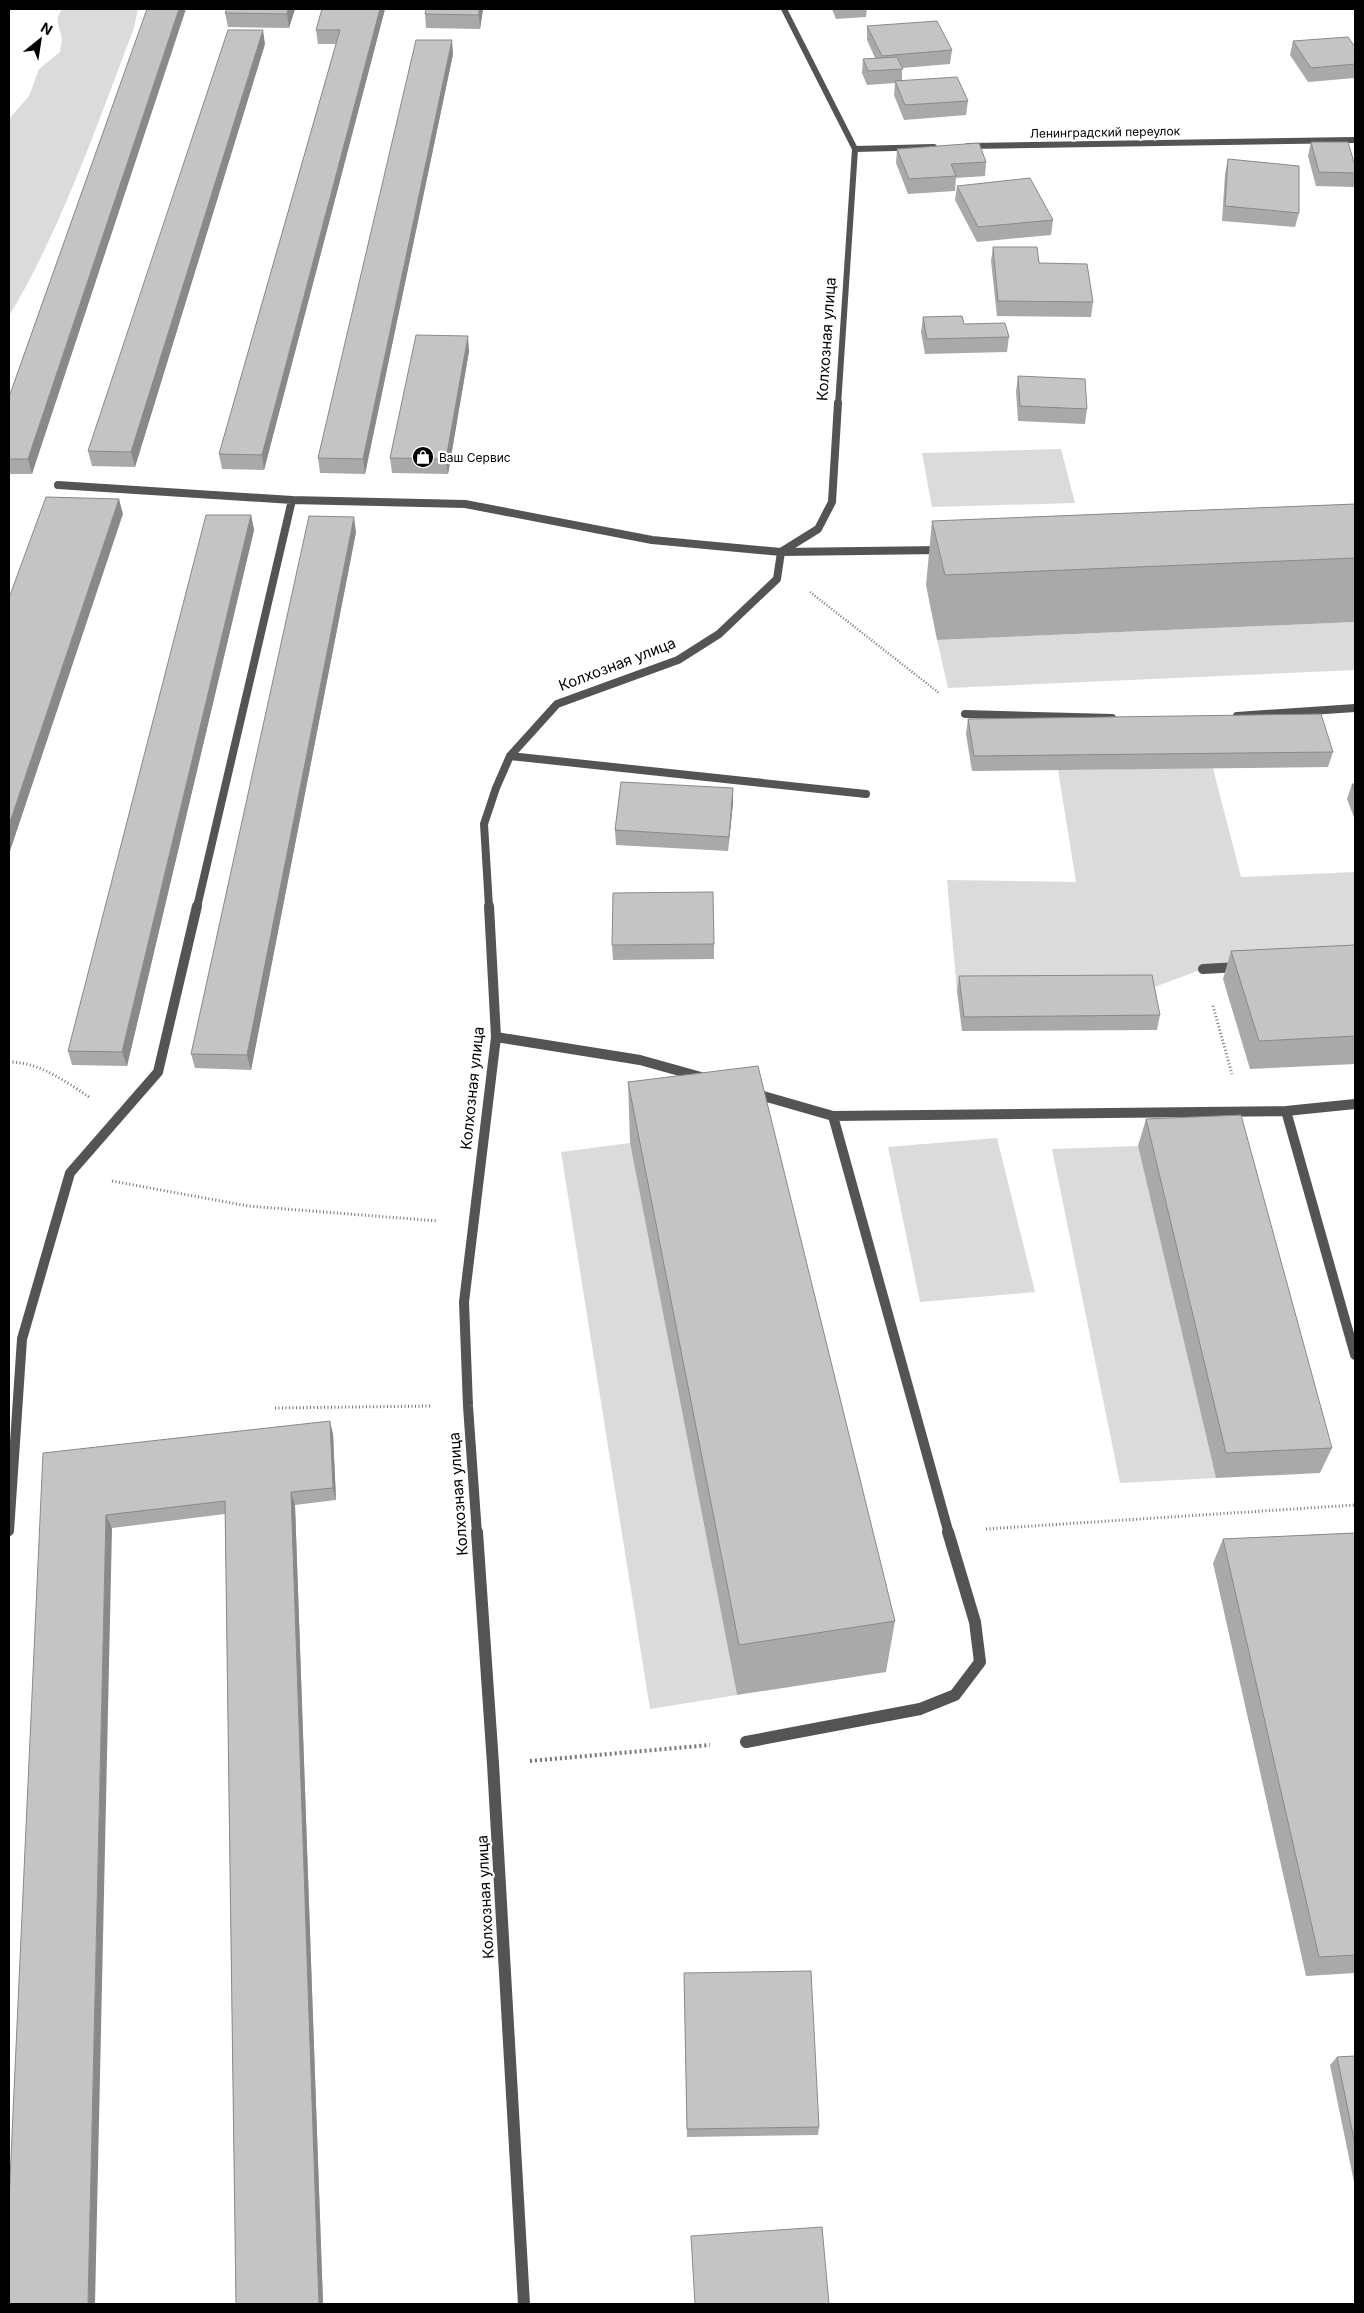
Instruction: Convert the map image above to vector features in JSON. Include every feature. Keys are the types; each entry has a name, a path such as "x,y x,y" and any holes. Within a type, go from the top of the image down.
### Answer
{"street":[{"path":"784,9 855,149 942,147"},
{"name":"Ленинградский переулок","path":"962,146 1355,140"},
{"name":"Колхозная улица","path":"524,2304 493,1764 468,1406 464,1302 496,1037 484,824 496,788 510,756 557,704 678,660 719,634 777,578 780,552 818,529 832,502 855,149"},
{"path":"58,485 292,500 465,504 652,540 780,552 950,550"},
{"path":"9,1531 22,1339 70,1173 158,1072 292,500"},
{"path":"1228,717 1355,708"},
{"path":"965,714 1121,718"},
{"path":"510,756 866,794"},
{"path":"1203,969 1250,967"},
{"path":"496,1037 640,1060 714,1081"},
{"path":"741,1089 833,1116 1243,1112 1355,1104"},
{"path":"1286,1110 1355,1355"},
{"path":"746,1742 920,1709 955,1695 980,1662 976,1622 948,1532 833,1116"}],"path":[{"path":"780,552 801,585 965,714"},
{"path":"1203,969 1243,1112"},
{"path":"9,1062 20,1062 55,1074 84,1096 123,1113"},
{"path":"70,1173 248,1206 473,1224"},
{"path":"274,1408 468,1406"},
{"path":"948,1532 1355,1505"},
{"path":"493,1764 746,1742"}],"shaded area":[{"path":"63,9 138,9 134,28 78,175 28,283 9,316 9,119 29,96 39,69 60,52 62,40 58,17"},
{"path":"1061,449 1075,503 932,507 922,453"},
{"path":"1355,622 1355,670 948,688 937,640"},
{"path":"1213,768 1241,877 1355,872 1355,962 1203,969 1149,989 957,991 947,880 1076,882 1058,770"},
{"path":"997,1138 1035,1292 920,1302 888,1147"},
{"path":"630,1143 737,1695 650,1709 561,1152"},
{"path":"1138,1146 1216,1478 1120,1483 1052,1149"}],"building":[{"path":"147,9 179,9 28,459 9,459 9,397"},
{"path":"227,9 288,9 287,14 225,13"},
{"path":"322,9 380,9 262,455 219,454 340,30 316,30"},
{"path":"426,9 479,9 479,15 425,14"},
{"path":"937,21 952,50 882,56 867,26"},
{"path":"228,30 263,30 131,452 88,451"},
{"path":"1348,37 1355,47 1355,64 1311,68 1293,41"},
{"path":"416,40 452,40 363,459 318,458"},
{"path":"897,57 903,69 868,71 863,59"},
{"path":"957,77 968,101 905,105 895,81"},
{"path":"1311,142 1348,142 1355,166 1355,173 1319,172"},
{"path":"979,143 986,162 951,164 956,176 909,179 897,149"},
{"path":"1228,159 1299,166 1299,213 1225,206"},
{"path":"1030,178 1053,220 978,227 957,186"},
{"path":"993,247 1037,247 1039,263 1087,264 1093,302 998,301"},
{"path":"962,316 964,324 1005,323 1009,337 927,339 923,317"},
{"path":"416,335 468,336 446,459 390,458"},
{"path":"1018,376 1085,379 1087,409 1020,406"},
{"path":"46,497 119,499 9,825 9,598"},
{"path":"1355,504 1355,558 945,575 932,521"},
{"path":"206,515 251,515 122,1052 68,1051"},
{"path":"309,516 354,517 247,1055 191,1054"},
{"path":"1321,714 1333,752 974,756 968,719"},
{"path":"621,782 733,788 729,837 615,830"},
{"path":"713,892 714,944 612,945 613,893"},
{"path":"1355,945 1355,1036 1259,1041 1231,951"},
{"path":"1152,975 1160,1015 964,1017 959,976"},
{"path":"758,1066 895,1621 739,1645 628,1082"},
{"path":"1241,1115 1332,1448 1226,1453 1146,1119"},
{"path":"330,1421 333,1488 291,1492 319,2304 236,2304 225,1501 106,1515 88,2304 9,2304 9,2202 43,1453"},
{"path":"1355,1533 1355,1955 1319,1957 1223,1539"},
{"path":"811,1971 819,2127 687,2129 684,1973"},
{"path":"1355,2056 1355,2144 1337,2057"},
{"path":"822,2227 829,2304 695,2304 691,2236"}],"place":[{"name":"Ваш Сервис","path":"423,457"}]}
